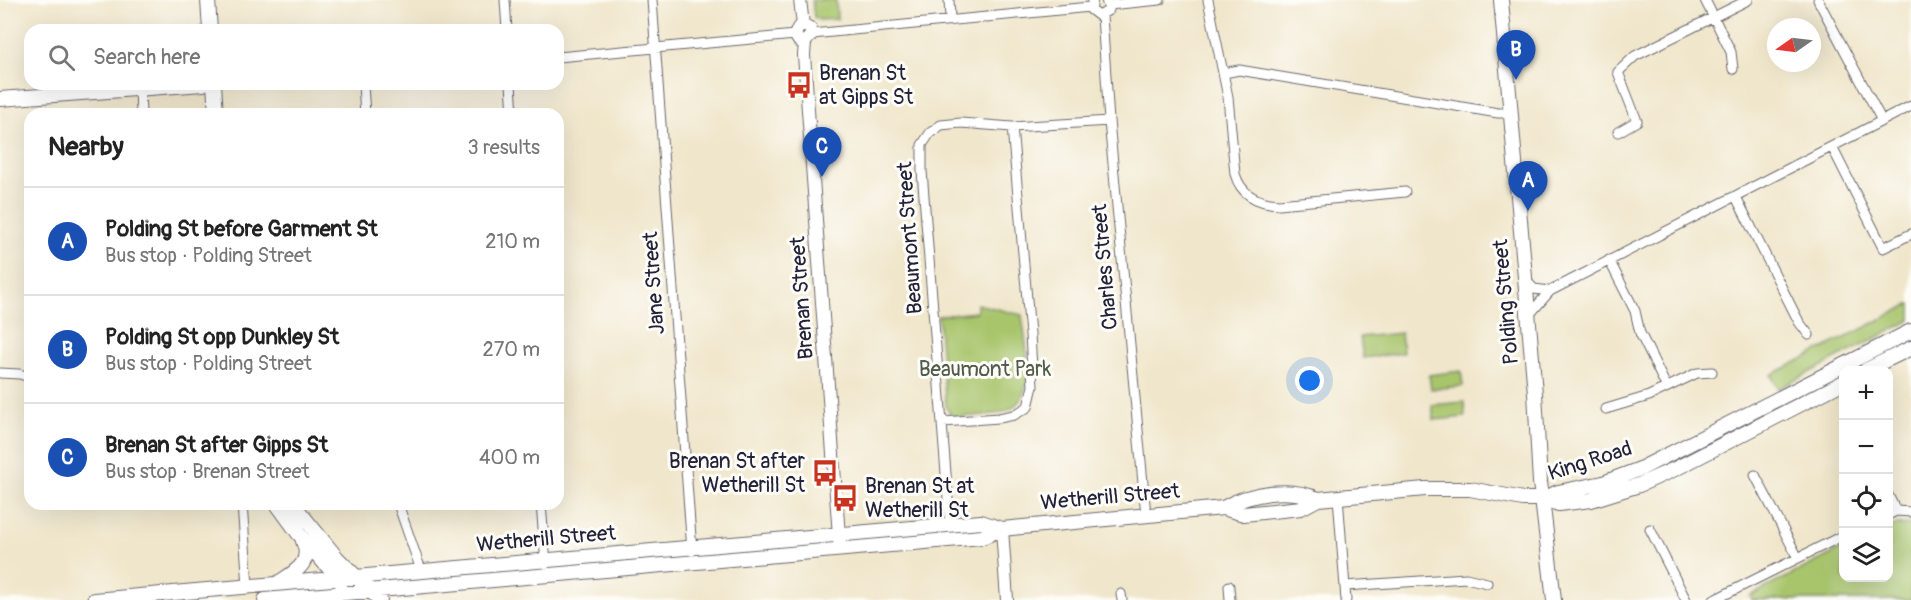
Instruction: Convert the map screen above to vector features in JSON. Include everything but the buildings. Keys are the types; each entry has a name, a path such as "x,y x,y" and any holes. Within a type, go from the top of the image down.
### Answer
{"main road":[{"path":"208,0 210,24"},
{"name":"Polding Street","path":"1502,0 1543,499 1554,600"},
{"path":"0,99 126,90"},
{"path":"214,90 216,108"},
{"name":"King Road","path":"1543,499 1558,492 1603,483 1640,469 1911,331"},
{"path":"1874,366 1911,348"},
{"name":"King Road","path":"1543,499 1559,504 1591,500 1638,485 1677,468 1839,385"},
{"name":"Wetherill Street","path":"265,600 365,596 439,585 982,537 1002,529 1223,508 1243,497 1302,492 1318,499 1445,488 1523,499 1543,499"},
{"path":"281,510 337,578 365,596"},
{"path":"298,510 315,533 356,576 365,596"},
{"name":"Wetherill Street","path":"94,600 951,524 981,522 1002,529"},
{"path":"276,584 305,562 306,552 299,534"},
{"path":"405,600 417,592 439,585"}],"street":[{"path":"505,0 507,24"},
{"name":"Jane Street","path":"652,0 692,564"},
{"name":"Brenan Street","path":"800,0 840,550"},
{"path":"949,0 950,19"},
{"path":"564,56 804,34 1092,3 1094,14 1102,16 1108,10 1108,2 1160,0"},
{"path":"1208,0 1224,72 1238,184 1253,198 1279,204 1406,192"},
{"path":"1705,0 1731,52 1733,69"},
{"path":"1618,132 1637,121 1618,72 1635,56 1748,0"},
{"path":"1818,0 1882,121"},
{"name":"Charles Street","path":"1102,16 1109,121 1146,515"},
{"path":"1224,72 1239,70 1498,113 1511,113"},
{"path":"140,90 141,108"},
{"path":"363,90 365,108"},
{"path":"511,90 513,108"},
{"path":"1528,316 1550,291 1911,106"},
{"name":"Beaumont Street","path":"951,524 921,171 922,145 935,129 951,123 1012,127 1109,121"},
{"path":"943,422 1014,415 1028,407 1031,397 1030,334 1012,127"},
{"path":"1832,147 1883,248 1911,234"},
{"path":"1736,197 1799,322 1809,335"},
{"path":"1609,260 1635,311 1640,333 1666,386"},
{"path":"1525,280 1534,289 1550,291"},
{"path":"0,373 10,372 24,376"},
{"path":"1606,409 1649,396 1696,373 1712,372"},
{"path":"1755,475 1798,558"},
{"path":"1338,497 1346,600"},
{"path":"242,510 248,586"},
{"path":"400,510 421,570"},
{"path":"541,510 546,576"},
{"path":"1893,513 1911,512"},
{"path":"1002,529 1006,600"},
{"path":"1650,529 1686,600"},
{"path":"1714,600 1839,538"},
{"path":"1345,586 1466,578 1487,583"},
{"path":"1229,586 1230,600"}],"green space":[{"path":"812,0 836,0 837,19 819,20 814,17"},
{"name":"Beaumont Park","path":"977,304 1022,315 1028,372 1026,386 1021,398 1012,407 999,413 952,417 946,407 938,316 977,312"},
{"path":"1911,304 1911,320 1778,389 1771,375"},
{"path":"1401,333 1403,353 1363,358 1360,337"},
{"path":"1461,371 1463,386 1431,389 1429,375"},
{"path":"1464,402 1465,417 1434,420 1432,405"},
{"path":"1911,524 1911,600 1752,600 1750,596 1839,550 1839,582 1893,582 1893,526"}],"place":[{"name":"Polding St opp Dunkley St","path":"1516,80"},
{"name":"Brenan St at Gipps St","path":"799,85"},
{"name":"Brenan St after Gipps St","path":"822,177"},
{"name":"Polding St before Garment St","path":"1528,211"},
{"name":"Brenan St after Wetherill St","path":"825,473"},
{"name":"Brenan St at Wetherill St","path":"845,498"}]}
